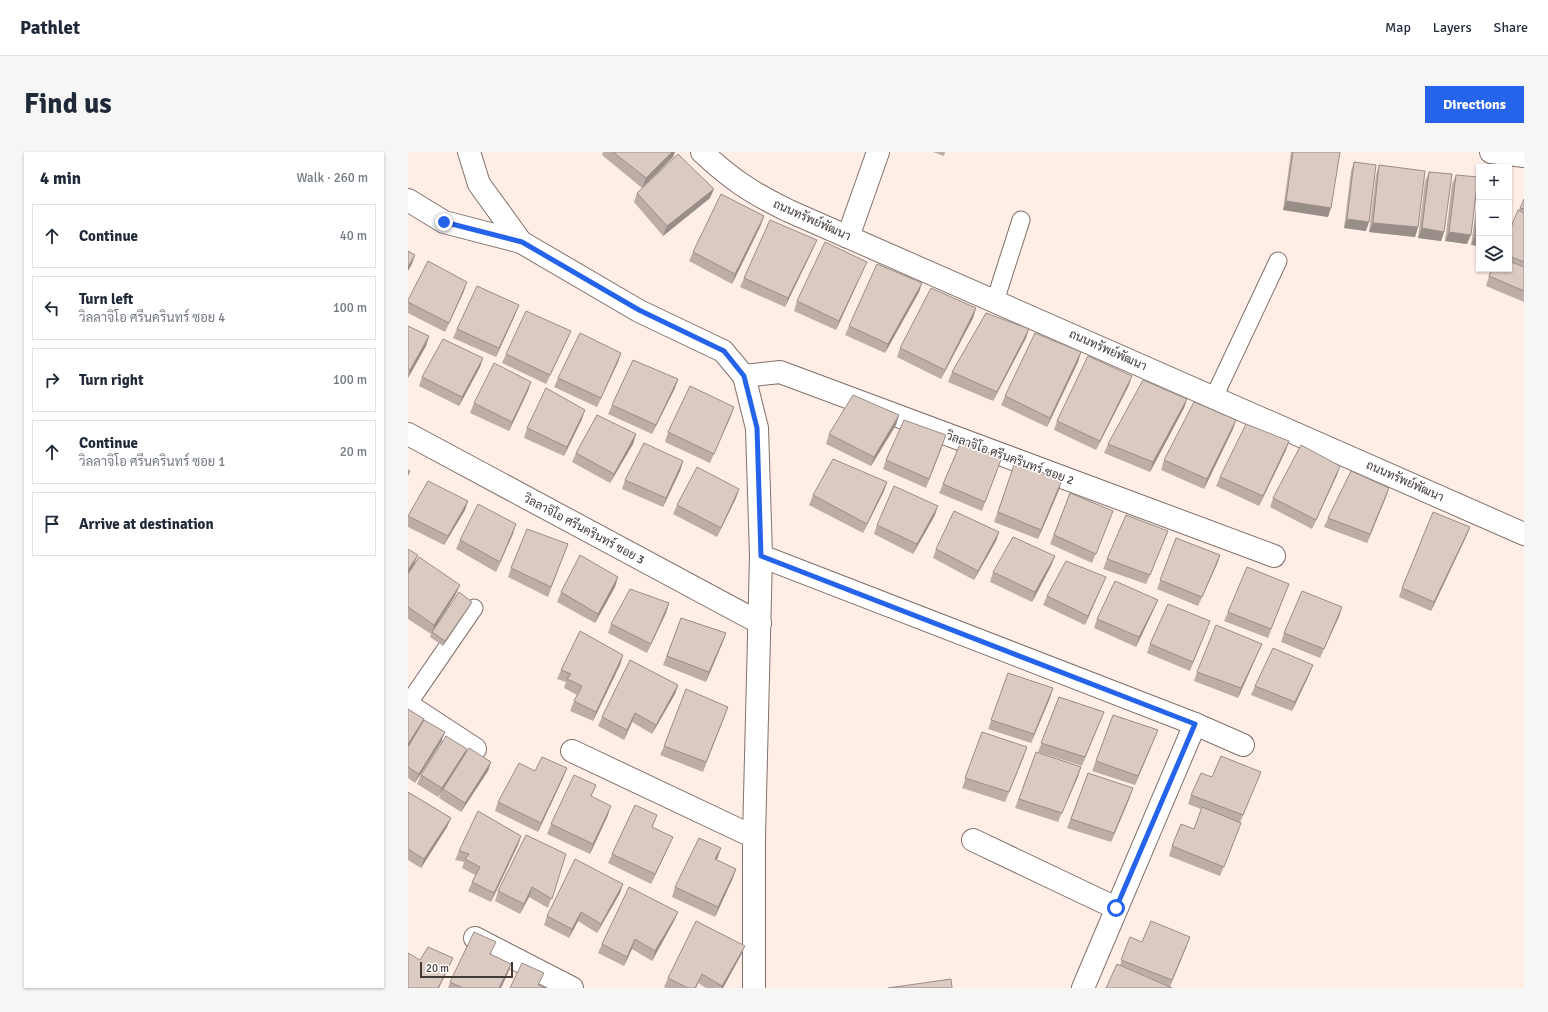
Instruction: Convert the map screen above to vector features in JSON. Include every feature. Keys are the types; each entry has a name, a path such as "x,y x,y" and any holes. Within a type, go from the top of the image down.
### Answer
{"street":[{"path":"469,152 479,184 522,242"},
{"name":"ถนนทรัพย์พัฒนา","path":"702,152 728,177 756,195 848,237 1524,534"},
{"path":"848,237 878,152"},
{"path":"1491,152 1524,156"},
{"path":"408,200 444,222 522,242 639,310 724,351 744,376 757,428 761,556 754,837 754,988"},
{"name":"วิลลาจิโอ ศรีนครินทร์ ซอย 2","path":"744,376 780,372 1274,556"},
{"name":"วิลลาจิโอ ศรีนครินทร์ ซอย 3","path":"408,434 760,623"},
{"path":"761,556 1195,724 1243,745"},
{"path":"408,704 474,749"},
{"path":"1083,988 1195,724"},
{"path":"572,751 754,837"},
{"path":"974,840 1116,908"},
{"path":"474,938 572,988"}],"lane":[{"path":"995,301 1022,220"},
{"path":"1214,397 1278,262"},
{"path":"408,704 474,608"}],"building":[{"path":"613,152 672,152 646,178"},
{"path":"1293,152 1340,152 1331,208 1286,201"},
{"path":"678,154 714,189 667,226 637,193"},
{"path":"1354,162 1376,165 1369,222 1347,219"},
{"path":"1379,165 1425,171 1418,227 1373,223"},
{"path":"1429,172 1452,174 1444,232 1422,228"},
{"path":"1456,175 1476,177 1476,194 1471,235 1449,232"},
{"path":"721,194 764,216 735,274 693,252"},
{"path":"1524,199 1524,209 1520,208"},
{"path":"1518,210 1524,213 1524,262 1512,257 1512,225"},
{"path":"770,220 817,240 788,298 744,278"},
{"path":"825,242 867,262 839,321 797,301"},
{"path":"408,251 415,255 408,267"},
{"path":"428,261 467,282 449,323 408,302"},
{"path":"1512,262 1524,267 1524,291 1489,276 1491,272 1512,272"},
{"path":"877,264 922,283 888,344 849,326"},
{"path":"477,286 519,305 499,348 457,329"},
{"path":"931,288 976,308 945,370 900,348"},
{"path":"526,311 571,331 550,375 506,354"},
{"path":"986,313 1029,329 997,392 952,372"},
{"path":"408,326 429,336 410,370 408,369"},
{"path":"580,333 621,353 601,398 558,378"},
{"path":"1035,333 1081,352 1050,418 1005,396"},
{"path":"443,339 483,358 462,397 422,377"},
{"path":"1088,356 1132,376 1100,441 1057,421"},
{"path":"633,360 678,379 656,425 612,405"},
{"path":"494,363 531,382 512,422 474,403"},
{"path":"1143,380 1187,399 1153,462 1108,444"},
{"path":"690,386 734,407 714,454 668,432"},
{"path":"546,388 585,410 567,447 527,428"},
{"path":"853,395 899,415 874,457 829,434"},
{"path":"1194,402 1236,420 1207,479 1164,460"},
{"path":"597,415 636,434 614,474 576,453"},
{"path":"904,420 946,435 929,479 886,460"},
{"path":"1246,424 1289,441 1263,496 1220,477"},
{"path":"961,442 1002,457 985,502 943,484"},
{"path":"644,443 683,461 666,498 625,480"},
{"path":"1301,445 1340,466 1316,520 1273,498"},
{"path":"833,459 887,482 867,524 813,495"},
{"path":"1015,462 1062,480 1041,530 998,512"},
{"path":"697,467 739,489 721,528 677,505"},
{"path":"1351,471 1389,488 1370,534 1328,518"},
{"path":"428,481 468,501 448,536 408,516"},
{"path":"894,486 938,506 917,544 877,525"},
{"path":"1070,493 1113,511 1096,554 1054,535"},
{"path":"478,504 516,524 500,562 460,540"},
{"path":"954,511 999,532 978,571 936,549"},
{"path":"1433,512 1470,527 1434,602 1402,588"},
{"path":"1126,515 1168,531 1150,575 1107,559"},
{"path":"527,529 568,544 551,587 511,568"},
{"path":"1013,537 1055,556 1035,592 993,572"},
{"path":"1176,538 1220,555 1202,597 1160,580"},
{"path":"408,549 418,555 408,570"},
{"path":"580,555 618,577 598,614 561,592"},
{"path":"419,557 460,585 434,625 408,607 408,574"},
{"path":"1066,561 1106,577 1088,616 1047,596"},
{"path":"1247,567 1289,584 1271,629 1228,612"},
{"path":"1115,581 1158,600 1139,637 1097,619"},
{"path":"630,589 669,603 651,644 611,624"},
{"path":"1302,591 1342,607 1324,649 1284,633"},
{"path":"459,592 472,602 445,641 432,632"},
{"path":"1168,604 1210,621 1193,662 1150,644"},
{"path":"681,618 726,633 709,672 667,656"},
{"path":"1216,625 1262,644 1241,688 1197,672"},
{"path":"580,631 623,655 596,712 574,701 582,686 567,679 571,674 561,670"},
{"path":"1273,648 1313,665 1295,702 1255,686"},
{"path":"630,660 678,685 656,725 635,713 627,730 602,717"},
{"path":"1008,673 1053,688 1034,734 991,720"},
{"path":"686,689 728,707 706,762 664,746"},
{"path":"1059,697 1104,712 1085,757 1041,743"},
{"path":"408,709 424,719 408,744"},
{"path":"1113,715 1158,730 1138,776 1096,761"},
{"path":"424,720 445,732 419,774 408,767 408,747"},
{"path":"982,732 1027,747 1009,792 965,778"},
{"path":"446,736 467,749 442,788 421,775"},
{"path":"469,748 491,762 465,803 443,789"},
{"path":"1036,752 1081,767 1062,813 1019,799"},
{"path":"1221,756 1261,772 1243,815 1191,795 1201,773 1212,777"},
{"path":"542,757 567,768 541,823 498,802 519,763 535,771"},
{"path":"1088,773 1133,788 1114,833 1071,819"},
{"path":"574,775 596,785 591,796 611,806 593,844 551,824"},
{"path":"408,792 451,818 424,859 408,849"},
{"path":"635,805 657,815 652,827 673,837 655,874 612,854"},
{"path":"1202,807 1241,823 1224,867 1172,846 1181,824 1194,829"},
{"path":"478,811 521,836 494,893 472,882 480,867 465,859 469,854 459,851"},
{"path":"526,835 566,854 552,899 532,887 524,904 498,891"},
{"path":"699,838 721,848 715,859 736,869 718,907 675,887"},
{"path":"575,859 623,884 601,924 581,912 572,929 547,916"},
{"path":"629,887 678,912 655,951 635,939 627,957 602,944"},
{"path":"696,921 745,946 722,986 702,974 695,988 688,988 668,978"},
{"path":"1151,921 1190,937 1172,980 1121,960 1130,937 1142,942"},
{"path":"474,932 496,942 490,954 511,964 499,988 463,988 450,982"},
{"path":"428,947 453,958 438,988 408,988 408,953 420,960"},
{"path":"522,963 544,973 538,985 545,988 510,988"},
{"path":"1117,964 1172,988 1106,988"},
{"path":"951,979 952,988 888,988"}],"route":[{"path":"444,222 522,242 639,310 724,351 744,376 757,428 761,556 1195,724 1116,908"}]}
